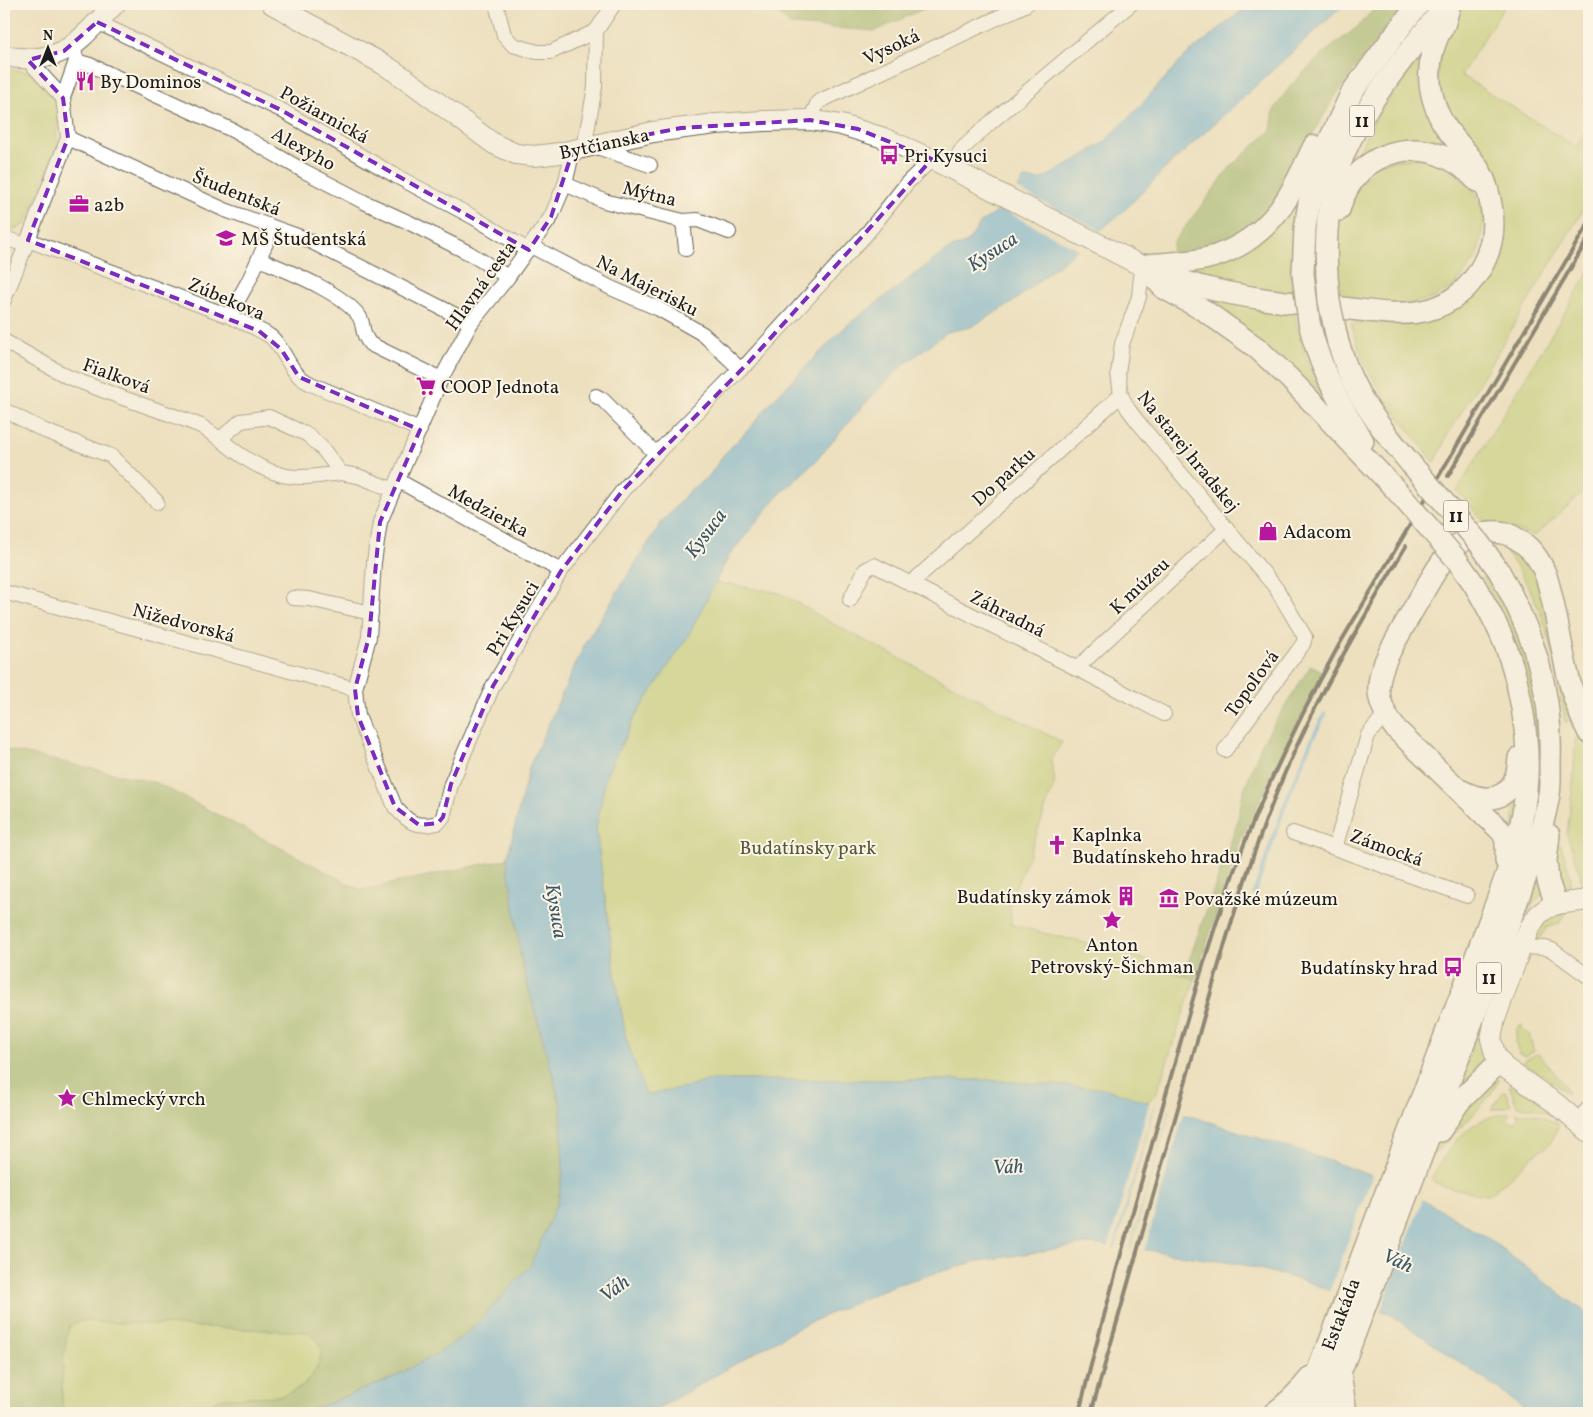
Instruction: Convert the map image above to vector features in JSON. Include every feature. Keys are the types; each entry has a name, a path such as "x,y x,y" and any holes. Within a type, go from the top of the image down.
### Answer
{"main road":[{"path":"4,56 28,60 75,53 97,22 115,4"},
{"name":"Bytčianska","path":"272,4 383,64 406,79 478,134 509,152 534,156 681,128 764,121 810,120 858,129 894,142 932,159 1142,266"},
{"name":"11","path":"1419,4 1352,92 1319,164 1304,228 1303,274 1309,322 1322,366 1342,409 1397,491 1474,584 1498,628 1509,656 1520,696 1527,755 1526,786 1520,826 1506,874"},
{"path":"1142,266 1201,287 1236,294 1380,312 1405,313 1428,310 1443,304 1459,294 1482,268 1490,248 1492,210 1485,180 1479,168 1445,126 1433,97 1430,69 1438,37 1445,23 1448,4"},
{"name":"11","path":"1418,1167 1535,850 1549,799 1550,786 1551,737 1543,679 1527,627 1514,598 1499,571 1479,543 1387,435 1366,405 1354,384 1338,343 1329,301 1326,267 1328,216 1339,170 1349,144 1382,86 1448,4"},
{"path":"1142,266 1205,259 1241,245 1263,228 1286,200 1334,107 1352,92"},
{"path":"1326,267 1341,200 1346,189 1354,177 1364,168 1374,160 1388,154 1401,150 1415,150 1429,151 1442,155 1466,169 1489,199"},
{"path":"1142,266 1164,288 1205,311 1257,348 1289,378 1397,491"},
{"path":"1506,874 1506,837 1461,791 1405,739 1384,714 1379,698 1379,679 1383,666 1402,628 1439,565 1459,543 1471,536 1487,532 1509,534 1528,546 1542,566 1547,580 1567,673 1583,702 1589,733"},
{"path":"1461,791 1470,796 1485,799 1500,796 1509,789 1517,775 1522,715"},
{"path":"1550,786 1554,799 1546,860 1548,881 1556,904"},
{"name":"Estakáda","path":"1303,1413 1506,874"},
{"path":"1586,1121 1558,1105 1508,1071 1499,1062 1492,1047 1491,1032 1521,947 1538,915 1556,904 1589,900"},
{"path":"1418,1167 1460,1102 1499,1062"},
{"name":"Estakáda","path":"1322,1413 1340,1373 1418,1167"},
{"path":"1274,1413 1302,1389 1321,1365"},
{"path":"1340,1373 1346,1413"}],"street":[{"path":"496,4 504,35 512,45 537,52 551,52 596,31 614,4"},
{"name":"Vysoká","path":"810,120 818,102 1026,4"},
{"path":"958,173 962,149 990,123 1132,4"},
{"name":"Požiarnická","path":"97,22 282,110 396,176 530,248"},
{"name":"Hlavná cesta","path":"438,823 426,826 411,822 395,806 358,716 355,689 369,637 374,562 380,522 441,380 471,323 530,248 551,217 583,148 595,87 596,31"},
{"path":"4,300 68,138 62,98 75,53"},
{"name":"Alexyho","path":"75,53 90,65 232,130 304,171 469,253 508,277"},
{"path":"28,60 62,98"},
{"name":"Študentská","path":"68,138 225,210 306,239 471,323"},
{"path":"583,148 650,164"},
{"name":"Pri Kysuci","path":"438,823 443,817 450,784 493,686 561,571 623,490 740,369 748,364 868,232 908,182 932,159"},
{"name":"Mýtna","path":"565,184 604,201 684,221 698,220 728,232"},
{"path":"684,221 686,249"},
{"path":"229,316 248,282 267,241 268,225"},
{"name":"Zúbekova","path":"4,238 27,242 229,316 271,337 299,377 311,384 420,430"},
{"name":"Na Majerisku","path":"530,248 611,288 659,309 703,334 740,369"},
{"path":"259,259 323,289 348,305 360,318 364,337 370,344 441,380"},
{"name":"Na starej hradskej","path":"1142,266 1139,297 1122,344 1119,363 1121,395 1128,409 1138,422 1276,588 1305,637"},
{"name":"Fialková","path":"4,340 68,378 201,426 236,452 261,467 287,476 310,477 341,473 396,486"},
{"name":"Do parku","path":"910,584 1121,395"},
{"path":"596,396 603,400 656,454"},
{"path":"4,410 45,431 111,456 157,502"},
{"path":"220,439 241,421 269,417 308,435 322,448 341,473"},
{"name":"Medzierka","path":"396,486 561,571"},
{"name":"K múzeu","path":"1076,669 1227,528"},
{"name":"Záhradná","path":"850,600 865,570 874,565 1164,714"},
{"name":"Nižedvorská","path":"4,592 355,689"},
{"path":"293,598 309,599 370,613"},
{"name":"Topoľová","path":"1225,750 1303,644 1305,637"},
{"path":"1336,848 1368,735 1384,714"},
{"name":"Zámocká","path":"1293,833 1467,896"},
{"path":"1521,947 1552,950 1589,977"}],"highlighted area":[{"path":"97,22 281,110 529,250 551,217 573,150 604,143 681,128 810,120 858,129 932,159 748,363 623,490 561,571 493,686 451,784 443,817 438,823 419,825 395,807 358,716 355,689 369,637 380,522 420,430 299,377 281,349 259,331 28,240 68,138 63,98 28,60 64,51"}],"green space":[{"path":"775,4 934,4 875,31 790,25 774,9"},
{"path":"1379,4 1406,4 1353,70 1333,100 1314,132 1287,187 1273,208 1234,242 1170,256 1173,243 1232,165 1271,131 1274,110 1291,85 1324,53 1355,29"},
{"path":"1465,4 1506,4 1461,75 1576,147 1589,126 1589,200 1446,438 1435,463 1386,400 1363,361 1351,324 1370,322 1410,324 1434,319 1493,267 1500,248 1502,227 1451,123 1436,76 1446,32"},
{"path":"1425,51 1451,152 1352,167 1366,135 1393,93"},
{"path":"4,69 31,72 57,103 57,147 26,224 13,230 4,228"},
{"path":"1428,156 1471,185 1477,196 1484,222 1477,257 1455,286 1432,299 1405,305 1341,301 1338,239 1342,214 1348,200 1378,164"},
{"path":"1299,191 1291,243 1292,295 1236,288 1170,269"},
{"path":"1589,272 1589,487 1535,536 1482,520 1457,491"},
{"path":"1168,286 1294,310 1306,355 1323,399"},
{"path":"1497,541 1515,549 1535,573 1575,724 1572,726 1571,721 1565,722 1552,649 1537,604 1513,561"},
{"path":"1487,574 1503,601 1527,660 1535,690 1539,722 1540,785 1535,816 1510,884 1522,663 1512,634 1483,577"},
{"name":"Budatínsky park","path":"715,582 780,593 835,625 1062,742 1051,760 1055,782 1029,855 1010,901 1011,924 1125,952 1164,969 1195,979 1157,1092 1147,1103 1107,1089 986,1080 711,1080 645,1095 626,1038 616,981 596,829 606,775 636,715 687,638"},
{"path":"1311,665 1324,672 1241,839 1195,979 1178,974 1189,960 1237,824 1243,792 1262,743"},
{"path":"1580,734 1589,749 1589,889 1582,890 1580,873 1567,834 1574,774 1575,740"},
{"path":"4,749 157,783 361,890 507,859 522,964 561,1105 563,1171 558,1201 530,1266 469,1332 440,1352 392,1378 304,1413 207,1413 216,1400 224,1398 282,1396 302,1387 312,1376 319,1363 322,1349 318,1340 307,1332 80,1321 70,1325 66,1344 62,1381 63,1413 4,1413"},
{"path":"1557,845 1561,845 1571,877 1570,889 1562,886 1557,881 1555,859"},
{"path":"1539,860 1542,895 1526,914 1481,1037 1484,1066 1452,1101"},
{"path":"1567,910 1559,924 1546,928 1536,944 1531,937 1542,920"},
{"path":"1522,1025 1522,1029 1529,1034 1534,1051 1525,1056 1519,1054 1515,1042 1517,1028"},
{"path":"1537,1054 1542,1057 1565,1086 1568,1094 1523,1061"},
{"path":"1493,1080 1499,1080 1485,1101 1469,1120 1433,1155 1449,1126"},
{"path":"1509,1086 1533,1096 1561,1120 1535,1108 1517,1106"},
{"path":"1504,1091 1511,1105 1491,1110"},
{"path":"1510,1113 1507,1118 1511,1122 1515,1122 1519,1118 1516,1113 1535,1114 1559,1124 1549,1144 1490,1195 1443,1186 1431,1180 1453,1145 1471,1127 1496,1115"},
{"path":"79,1321 307,1332 318,1340 322,1349 319,1363 312,1376 302,1387 282,1396 224,1398 207,1413 63,1413 62,1381 66,1344 70,1325"}],"water":[{"path":"1250,4 1345,4 1165,169 1125,210 1012,303 971,327 947,332 900,368 862,407 815,462 778,496 729,556 687,638 636,715 606,775 596,829 616,981 626,1038 646,1095 711,1080 986,1080 1107,1089 1395,1184 1485,1236 1589,1315 1589,1413 1529,1413 1500,1390 1388,1313 1304,1281 1244,1265 1147,1250 1088,1244 974,1262 892,1286 800,1327 650,1413 304,1413 392,1378 440,1352 469,1332 530,1266 558,1201 563,1171 561,1105 522,964 507,859 529,767 586,641 661,523 690,490 709,476 724,454 750,428 771,402 846,326 947,250 968,242 982,221 1003,209 1024,179 1040,180 1103,143 1184,57"}],"pier":[{"path":"1015,188 1102,232 1080,250 999,208"},
{"path":"1150,1101 1155,1103 1113,1249 1108,1249"},
{"path":"1156,1103 1170,1108 1129,1251 1115,1250"},
{"path":"1171,1108 1184,1112 1144,1252 1130,1251"},
{"path":"1373,1174 1396,1182 1354,1303 1329,1293"},
{"path":"1401,1185 1423,1198 1380,1313 1357,1304"}],"waterway":[{"path":"1254,894 1287,799 1312,739 1325,714"}],"railway":[{"path":"1079,1413 1115,1275 1192,1003 1234,871 1269,784 1339,645 1589,222"},
{"path":"1448,476 1589,237"},
{"path":"1091,1413 1219,965 1252,859 1278,789 1306,726 1354,635 1406,546"}],"place":[{"name":"By Dominos","path":"85,81"},
{"name":"Pri Kysuci","path":"889,155"},
{"name":"a2b","path":"79,204"},
{"name":"MŠ Študentská","path":"226,238"},
{"name":"COOP Jednota","path":"426,386"},
{"name":"Adacom","path":"1268,531"},
{"name":"Kaplnka Budatínskeho hradu","path":"1057,845"},
{"name":"Budatínsky zámok","path":"1126,896"},
{"name":"Považské múzeum","path":"1169,898"},
{"name":"Anton Petrovský-Šichman","path":"1112,920"},
{"name":"Budatínsky hrad","path":"1453,967"},
{"name":"Chlmecký vrch","path":"67,1098"}],"water label":[{"name":"Kysuca","path":"992,251"},
{"name":"Kysuca","path":"705,533"},
{"name":"Kysuca","path":"557,911"},
{"name":"Váh","path":"1008,1166"},
{"name":"Váh","path":"1398,1260"},
{"name":"Váh","path":"614,1288"}]}
